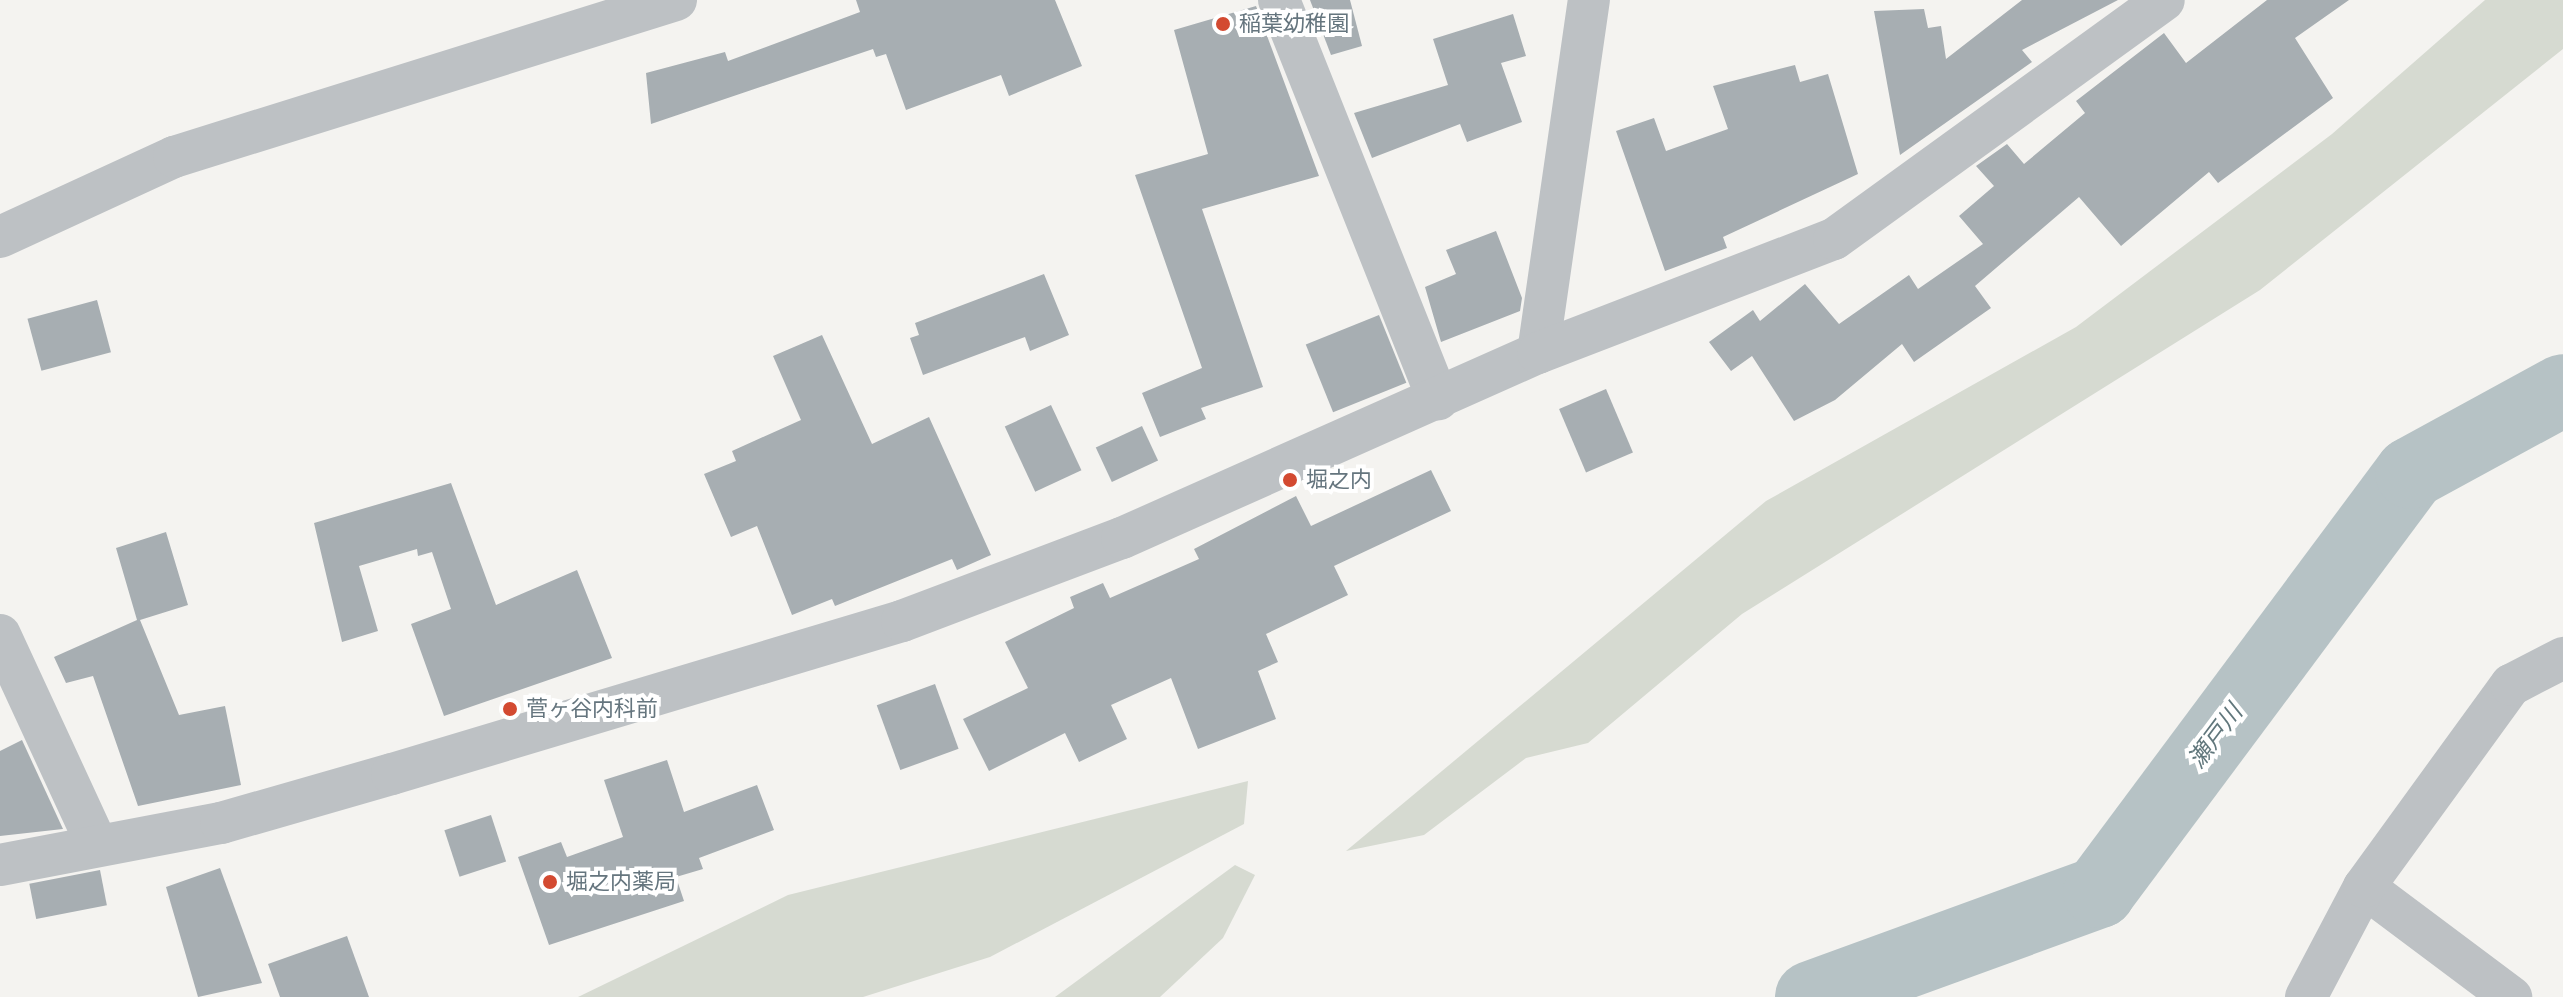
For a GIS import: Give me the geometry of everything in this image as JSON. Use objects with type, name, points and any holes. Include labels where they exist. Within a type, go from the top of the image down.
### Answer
[{"type":"street","points":[[0,237],[174,157],[676,0]]},
{"type":"street","points":[[1279,0],[1438,399]]},
{"type":"street","points":[[1538,353],[1589,0]]},
{"type":"street","points":[[0,865],[221,823],[902,621],[1122,538],[1538,353],[1834,239],[2164,0]]},
{"type":"street","points":[[0,635],[97,845]]},
{"type":"street","points":[[2306,997],[2364,887],[2511,685],[2563,658]]},
{"type":"street","points":[[2364,887],[2511,997]]},
{"type":"shaded area","points":[[2485,0],[2563,0],[2563,49],[2260,290],[1742,614],[1588,743],[1526,758],[1424,835],[1346,851],[1766,501],[2076,327],[2332,134]]},
{"type":"shaded area","points":[[1248,781],[1244,824],[990,957],[863,997],[578,997],[788,895]]},
{"type":"shaded area","points":[[1235,865],[1255,875],[1223,938],[1160,997],[1055,997]]},
{"type":"building","points":[[856,0],[1055,0],[1082,66],[1009,96],[1001,75],[906,110],[886,54],[876,57],[873,49],[651,124],[646,73],[725,52],[728,61],[860,12]]},
{"type":"building","points":[[1310,0],[1350,0],[1362,46],[1331,55]]},
{"type":"building","points":[[2022,0],[2118,0],[2022,50],[2032,62],[1900,155],[1874,11],[1924,9],[1928,28],[1941,26],[1946,59]]},
{"type":"building","points":[[2267,0],[2349,0],[2295,38],[2333,98],[2218,183],[2209,172],[2121,246],[2079,197],[1975,286],[1991,308],[1914,362],[1902,344],[1835,400],[1794,421],[1752,356],[1731,371],[1709,342],[1753,310],[1760,321],[1805,284],[1839,324],[1909,275],[1918,289],[1983,244],[1959,216],[1994,186],[1976,166],[2007,144],[2024,164],[2085,113],[2076,101],[2164,33],[2186,63]]},
{"type":"building","points":[[1256,6],[1319,176],[1202,209],[1263,387],[1201,408],[1206,419],[1160,437],[1142,393],[1202,368],[1135,175],[1208,154],[1174,30]]},
{"type":"building","points":[[1513,14],[1526,56],[1501,63],[1522,122],[1467,142],[1460,124],[1372,158],[1354,113],[1448,85],[1433,39]]},
{"type":"building","points":[[1795,65],[1800,82],[1828,74],[1858,174],[1723,237],[1727,248],[1665,271],[1616,131],[1654,118],[1666,151],[1728,129],[1713,86]]},
{"type":"building","points":[[1496,231],[1522,298],[1520,311],[1441,342],[1425,287],[1456,274],[1446,250]]},
{"type":"building","points":[[1044,274],[1069,335],[1030,351],[1025,337],[923,375],[910,338],[919,335],[915,323]]},
{"type":"building","points":[[97,300],[111,352],[41,371],[27,319]]},
{"type":"building","points":[[1379,315],[1406,383],[1333,412],[1306,345]]},
{"type":"building","points":[[822,335],[872,444],[929,417],[991,555],[957,570],[952,559],[835,606],[832,599],[792,615],[757,526],[731,537],[704,474],[736,461],[732,451],[801,420],[773,356]]},
{"type":"building","points":[[1606,389],[1633,453],[1586,472],[1559,409]]},
{"type":"building","points":[[1051,405],[1081,470],[1035,492],[1005,427]]},
{"type":"building","points":[[1142,426],[1158,460],[1112,482],[1096,448]]},
{"type":"building","points":[[1431,470],[1451,511],[1334,566],[1348,595],[1266,634],[1278,662],[1258,671],[1276,719],[1198,749],[1171,678],[1111,705],[1127,739],[1079,762],[1065,733],[989,771],[963,719],[1028,688],[1005,642],[1074,608],[1070,597],[1103,583],[1110,598],[1199,559],[1194,549],[1296,496],[1311,526]]},
{"type":"building","points":[[451,483],[496,605],[577,570],[612,658],[444,716],[411,624],[451,609],[432,552],[418,556],[417,549],[359,566],[378,631],[342,642],[314,523]]},
{"type":"building","points":[[166,532],[188,605],[140,620],[179,715],[225,706],[241,785],[138,806],[93,676],[66,683],[54,657],[137,620],[116,548]]},
{"type":"building","points":[[935,684],[959,749],[900,770],[877,705]]},
{"type":"building","points":[[22,740],[63,829],[0,836],[0,751]]},
{"type":"building","points":[[667,760],[684,812],[757,785],[774,830],[699,858],[703,869],[676,877],[684,901],[549,945],[518,857],[561,842],[567,857],[623,837],[604,780]]},
{"type":"building","points":[[491,815],[506,862],[460,877],[444,830]]},
{"type":"building","points":[[220,868],[262,983],[198,997],[166,887]]},
{"type":"building","points":[[100,870],[107,905],[36,919],[29,884]]},
{"type":"building","points":[[347,936],[369,997],[280,997],[268,964]]},
{"type":"waterway","name":"瀬戸川","points":[[1811,997],[2099,892],[2411,473],[2563,390]]},
{"type":"place","name":"稲葉幼稚園","points":[[1223,24]]},
{"type":"place","name":"堀之内","points":[[1290,480]]},
{"type":"place","name":"菅ヶ谷内科前","points":[[510,709]]},
{"type":"place","name":"堀之内薬局","points":[[550,882]]}]
